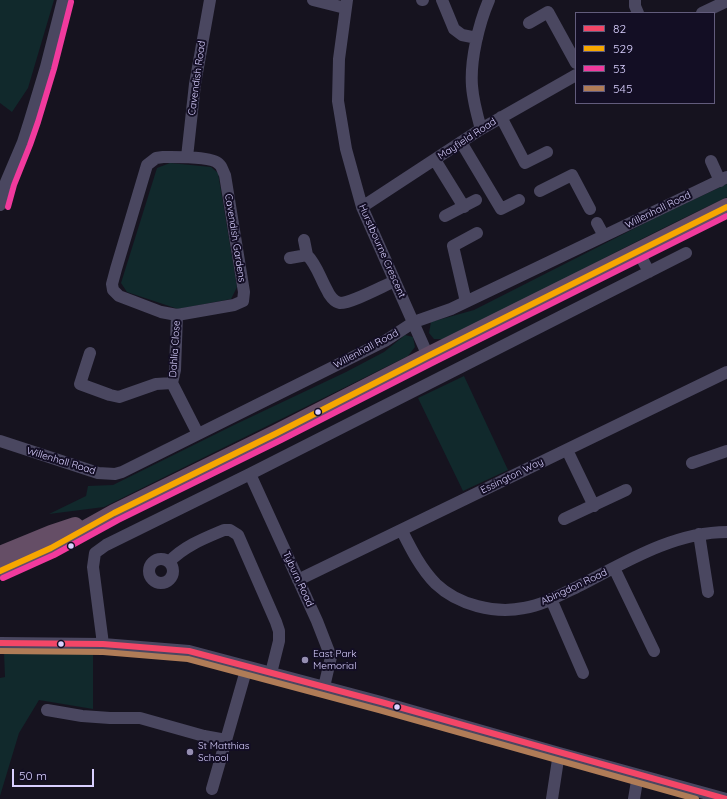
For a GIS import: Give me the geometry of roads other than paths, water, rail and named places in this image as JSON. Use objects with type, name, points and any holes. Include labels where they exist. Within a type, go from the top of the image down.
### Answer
[{"type":"highway","points":[[0,571],[51,548],[114,513],[277,434],[428,356],[727,207]]},
{"type":"highway","points":[[0,555],[51,534],[114,513]]},
{"type":"street","points":[[0,204],[3,182],[23,142],[46,67],[63,0]]},
{"type":"street","name":"Cavendish Road","points":[[187,157],[195,84],[210,0]]},
{"type":"street","points":[[313,0],[346,4]]},
{"type":"street","points":[[442,0],[454,29],[462,35],[477,38]]},
{"type":"street","points":[[481,129],[472,85],[473,64],[477,38],[483,15],[489,0]]},
{"type":"street","points":[[635,0],[635,6],[638,12]]},
{"type":"street","points":[[704,12],[727,1]]},
{"type":"street","name":"Hurstbourne Crescent","points":[[346,4],[339,58],[338,102],[346,149],[362,207],[428,356]]},
{"type":"street","points":[[529,23],[548,12],[575,61]]},
{"type":"street","name":"Mayfield Road","points":[[362,207],[481,129],[575,76]]},
{"type":"street","points":[[501,117],[525,164],[547,152]]},
{"type":"street","points":[[460,142],[501,209],[519,200]]},
{"type":"street","name":"Cavendish Gardens","points":[[187,157],[212,160],[219,164],[225,176],[244,292],[242,301],[234,305],[177,315],[161,312],[118,296],[113,290],[112,284],[147,165],[156,158],[187,157]]},
{"type":"street","points":[[434,160],[464,207]]},
{"type":"street","points":[[711,161],[723,179]]},
{"type":"street","points":[[540,191],[572,175],[590,208]]},
{"type":"street","name":"Willenhall Road","points":[[0,441],[98,473],[115,474],[122,472],[385,341],[414,322],[451,309],[723,179]]},
{"type":"street","points":[[445,216],[476,200]]},
{"type":"street","points":[[597,223],[604,236]]},
{"type":"street","points":[[466,302],[453,246],[477,233]]},
{"type":"street","points":[[304,240],[307,255],[317,267],[327,292],[339,303],[348,301],[395,281]]},
{"type":"street","points":[[638,251],[649,272]]},
{"type":"street","points":[[103,644],[93,567],[95,553],[106,545],[250,474],[686,253]]},
{"type":"street","points":[[290,258],[307,255]]},
{"type":"street","name":"Dahlia Close","points":[[177,315],[175,370],[172,383],[198,434]]},
{"type":"street","name":"Dahlia Close","points":[[90,353],[80,384],[110,395],[119,397],[156,384],[172,383]]},
{"type":"street","name":"Essington Way","points":[[298,580],[727,372]]},
{"type":"street","points":[[567,450],[594,506]]},
{"type":"street","points":[[692,463],[727,451]]},
{"type":"street","name":"Tyburn Road","points":[[250,474],[317,621],[331,658],[324,687]]},
{"type":"street","points":[[564,520],[626,490]]},
{"type":"street","points":[[169,562],[189,547],[224,530],[230,530],[238,534],[256,573],[279,631],[279,641],[271,673]]},
{"type":"street","name":"Abingdon Road","points":[[402,530],[428,575],[445,592],[471,604],[485,608],[505,610],[525,608],[551,599],[668,543],[699,534],[727,532]]},
{"type":"street","points":[[699,534],[708,592]]},
{"type":"street","points":[[614,568],[654,652]]},
{"type":"street","points":[[551,599],[583,673]]},
{"type":"street","points":[[0,643],[103,644],[188,651],[388,704],[726,799]]},
{"type":"street","points":[[212,789],[247,667]]},
{"type":"street","points":[[46,710],[82,716],[140,718],[204,736],[226,740]]},
{"type":"street","points":[[552,799],[559,753]]},
{"type":"street","points":[[634,799],[638,775]]},
{"type":"place","name":"East Park Memorial","points":[[305,660]]},
{"type":"place","name":"St Matthias School","points":[[190,752]]}]
